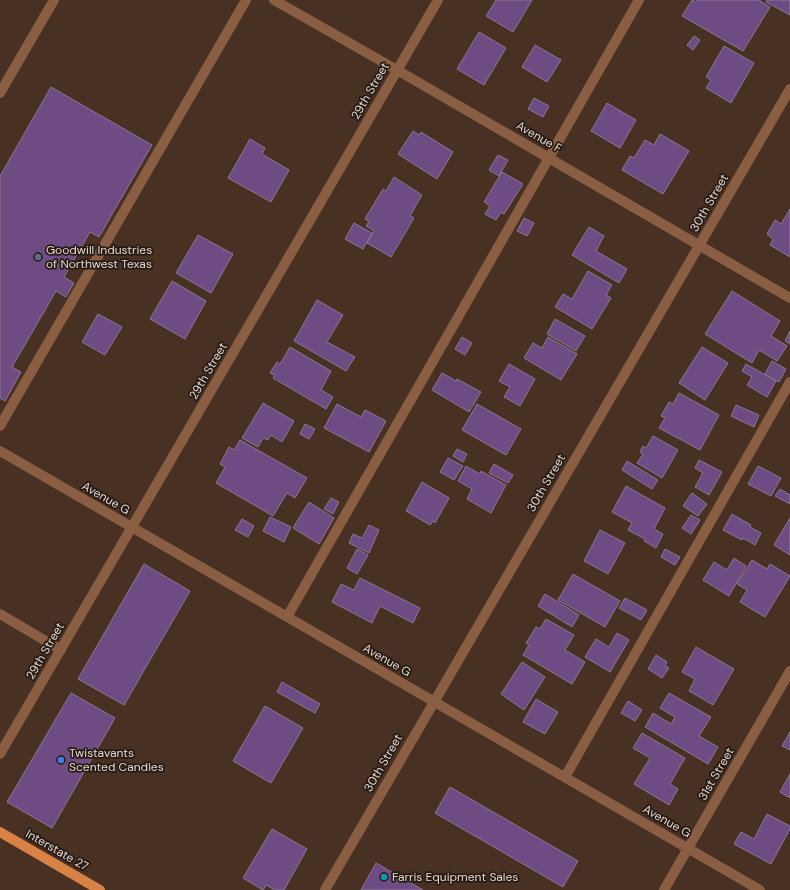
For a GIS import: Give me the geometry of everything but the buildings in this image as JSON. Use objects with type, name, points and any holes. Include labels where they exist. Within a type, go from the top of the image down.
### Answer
[{"type":"main road","name":"Interstate 27","points":[[0,832],[100,890]]},
{"type":"street","points":[[0,94],[54,0]]},
{"type":"street","points":[[0,426],[246,0]]},
{"type":"street","name":"Avenue F","points":[[274,0],[790,298]]},
{"type":"street","name":"29th Street","points":[[0,754],[438,0]]},
{"type":"street","points":[[287,617],[639,0]]},
{"type":"street","name":"30th Street","points":[[325,890],[790,89]]},
{"type":"street","points":[[565,777],[790,382]]},
{"type":"street","name":"Avenue G","points":[[0,451],[760,890]]},
{"type":"street","points":[[0,614],[61,650]]},
{"type":"street","name":"31st Street","points":[[664,890],[790,671]]},
{"type":"place","name":"Goodwill Industries of Northwest Texas","points":[[38,257]]},
{"type":"place","name":"Twistavants Scented Candles","points":[[61,760]]},
{"type":"place","name":"Farris Equipment Sales","points":[[384,877]]}]
